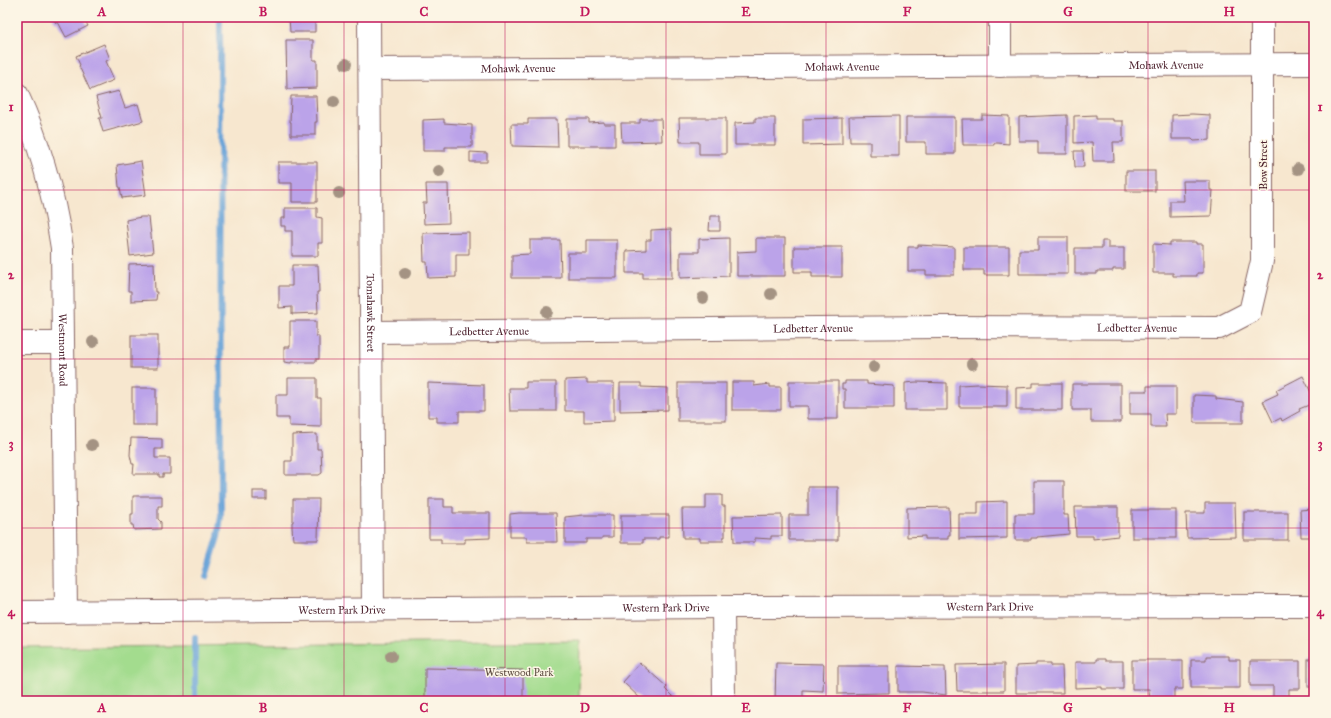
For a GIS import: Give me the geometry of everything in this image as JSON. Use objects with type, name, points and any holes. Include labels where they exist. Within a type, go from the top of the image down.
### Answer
[{"type":"street","name":"Tomahawk Street","points":[[369,17],[373,609]]},
{"type":"street","points":[[1000,17],[1000,66]]},
{"type":"street","name":"Bow Street","points":[[1250,312],[1262,261],[1262,17]]},
{"type":"street","name":"Mohawk Avenue","points":[[370,69],[1314,64]]},
{"type":"street","name":"Westmont Road","points":[[17,94],[35,136],[56,209],[62,248],[66,612]]},
{"type":"street","name":"Ledbetter Avenue","points":[[372,332],[941,327],[1219,328],[1250,312]]},
{"type":"street","points":[[17,343],[63,343]]},
{"type":"street","name":"Western Park Drive","points":[[17,612],[723,607],[1314,606]]},
{"type":"street","points":[[723,607],[724,701]]},
{"type":"green space","name":"Westwood Park","points":[[580,641],[579,701],[17,701],[17,648]]},
{"type":"building","points":[[52,17],[83,17],[88,26],[66,37],[58,22],[56,23]]},
{"type":"building","points":[[289,17],[315,17],[315,32],[290,32]]},
{"type":"building","points":[[286,40],[313,40],[313,60],[317,60],[317,88],[287,89]]},
{"type":"building","points":[[104,44],[110,59],[106,61],[114,80],[90,90],[76,56]]},
{"type":"building","points":[[119,91],[125,108],[138,104],[143,121],[103,132],[99,118],[102,118],[96,97]]},
{"type":"building","points":[[291,96],[316,96],[317,122],[315,122],[315,135],[291,135]]},
{"type":"building","points":[[982,115],[1009,116],[1009,144],[994,143],[994,145],[963,145],[962,119],[982,119]]},
{"type":"building","points":[[1067,115],[1067,154],[1038,154],[1038,141],[1019,141],[1019,117]]},
{"type":"building","points":[[1096,115],[1096,119],[1113,119],[1113,121],[1123,121],[1123,142],[1113,142],[1114,161],[1093,161],[1092,142],[1074,143],[1074,116]]},
{"type":"building","points":[[1172,115],[1210,115],[1210,140],[1194,141],[1192,139],[1172,139]]},
{"type":"building","points":[[899,116],[899,156],[870,156],[870,142],[850,142],[849,117]]},
{"type":"building","points":[[906,117],[955,117],[955,154],[926,154],[926,142],[906,142]]},
{"type":"building","points":[[679,118],[726,118],[726,154],[699,154],[699,142],[680,142]]},
{"type":"building","points":[[755,118],[775,118],[775,145],[735,145],[735,123],[755,122]]},
{"type":"building","points":[[842,118],[842,144],[803,145],[803,119]]},
{"type":"building","points":[[444,119],[444,123],[472,125],[472,147],[445,147],[445,151],[423,151],[423,120]]},
{"type":"building","points":[[528,119],[557,119],[558,147],[512,146],[511,124],[528,124]]},
{"type":"building","points":[[567,119],[589,119],[589,123],[604,122],[604,124],[615,124],[615,146],[567,146]]},
{"type":"building","points":[[640,119],[661,119],[662,141],[622,142],[621,123],[640,123]]},
{"type":"building","points":[[1074,151],[1083,151],[1084,167],[1075,167]]},
{"type":"building","points":[[470,152],[487,153],[487,162],[470,162]]},
{"type":"building","points":[[141,161],[146,195],[122,198],[119,187],[117,165]]},
{"type":"building","points":[[278,162],[317,162],[317,202],[292,202],[292,183],[278,183]]},
{"type":"building","points":[[1126,171],[1155,171],[1155,191],[1126,191]]},
{"type":"building","points":[[1183,181],[1210,181],[1210,190],[1213,190],[1211,216],[1170,217],[1170,201],[1184,201]]},
{"type":"building","points":[[426,184],[448,184],[449,223],[424,224],[423,203],[427,203]]},
{"type":"building","points":[[285,208],[317,208],[317,217],[322,218],[322,243],[318,243],[318,256],[292,256],[292,231],[285,231],[285,226],[281,226],[281,218],[285,218]]},
{"type":"building","points":[[710,216],[720,216],[720,231],[709,231]]},
{"type":"building","points":[[149,217],[153,253],[130,256],[126,220]]},
{"type":"building","points":[[671,229],[672,278],[643,278],[643,273],[626,273],[626,251],[646,250],[646,240],[651,240],[651,230]]},
{"type":"building","points":[[469,232],[469,254],[456,254],[456,277],[428,278],[427,262],[424,262],[423,233]]},
{"type":"building","points":[[1038,237],[1068,237],[1068,274],[1019,274],[1019,250],[1038,250]]},
{"type":"building","points":[[729,238],[729,276],[680,278],[680,252],[699,252],[699,239]]},
{"type":"building","points":[[756,238],[785,238],[785,276],[737,276],[737,252],[756,251]]},
{"type":"building","points":[[530,240],[560,240],[561,278],[512,278],[512,255],[530,254]]},
{"type":"building","points":[[587,240],[617,240],[617,278],[568,278],[568,253],[587,253]]},
{"type":"building","points":[[1102,241],[1108,241],[1108,248],[1124,248],[1124,269],[1097,271],[1097,274],[1075,274],[1075,248],[1102,248]]},
{"type":"building","points":[[1170,242],[1196,242],[1196,244],[1203,244],[1203,273],[1197,273],[1197,276],[1173,276],[1173,273],[1153,273],[1153,244],[1170,245]]},
{"type":"building","points":[[918,245],[954,247],[954,275],[926,275],[926,271],[908,271],[908,247],[918,247]]},
{"type":"building","points":[[794,247],[842,247],[842,277],[812,277],[812,272],[794,272]]},
{"type":"building","points":[[964,247],[1009,247],[1009,275],[984,275],[984,270],[964,270]]},
{"type":"building","points":[[154,263],[155,292],[157,292],[156,300],[131,301],[131,291],[128,291],[129,264]]},
{"type":"building","points":[[292,265],[318,265],[318,313],[292,314],[292,307],[279,308],[279,286],[292,286]]},
{"type":"building","points":[[290,321],[316,321],[316,336],[319,336],[319,359],[316,359],[316,362],[284,362],[284,347],[290,347]]},
{"type":"building","points":[[131,335],[158,335],[158,368],[131,368]]},
{"type":"building","points":[[1303,376],[1314,399],[1314,403],[1299,409],[1300,411],[1282,421],[1281,418],[1273,422],[1263,401],[1278,394],[1276,390]]},
{"type":"building","points":[[288,378],[317,378],[317,398],[321,398],[321,427],[289,426],[289,418],[276,418],[276,395],[288,395]]},
{"type":"building","points":[[587,379],[587,383],[614,383],[614,421],[584,422],[584,411],[565,411],[565,380]]},
{"type":"building","points":[[789,381],[838,381],[838,419],[808,419],[808,406],[789,406]]},
{"type":"building","points":[[845,381],[867,381],[867,384],[894,386],[894,408],[845,408],[845,389],[842,389],[842,384],[845,384]]},
{"type":"building","points":[[526,382],[556,382],[556,411],[510,411],[509,388],[526,388]]},
{"type":"building","points":[[732,382],[754,382],[754,386],[770,384],[770,387],[781,387],[781,410],[732,410]]},
{"type":"building","points":[[428,383],[484,385],[484,411],[459,411],[459,422],[437,422],[437,417],[428,417]]},
{"type":"building","points":[[620,383],[641,383],[641,387],[668,388],[668,410],[620,411]]},
{"type":"building","points":[[678,383],[726,383],[726,421],[678,421]]},
{"type":"building","points":[[905,383],[947,383],[947,410],[905,410]]},
{"type":"building","points":[[1033,383],[1062,383],[1062,410],[1016,410],[1016,388],[1033,387]]},
{"type":"building","points":[[1072,384],[1121,384],[1121,422],[1091,422],[1091,410],[1072,410]]},
{"type":"building","points":[[959,385],[1007,385],[1007,407],[959,407]]},
{"type":"building","points":[[1147,386],[1176,386],[1176,414],[1165,414],[1166,427],[1151,427],[1151,414],[1130,414],[1130,391],[1147,391]]},
{"type":"building","points":[[132,388],[156,388],[156,425],[132,425]]},
{"type":"building","points":[[1194,395],[1216,396],[1216,399],[1243,402],[1243,423],[1194,423]]},
{"type":"building","points":[[317,434],[317,449],[321,449],[322,473],[319,475],[285,475],[285,461],[292,461],[292,435]]},
{"type":"building","points":[[131,438],[162,439],[162,449],[155,449],[155,458],[170,458],[170,474],[163,474],[163,477],[159,477],[159,474],[133,474],[134,464],[132,464],[130,455]]},
{"type":"building","points":[[1034,481],[1064,481],[1064,515],[1068,515],[1069,534],[1037,537],[1031,538],[1031,540],[1015,540],[1015,514],[1034,514]]},
{"type":"building","points":[[808,487],[838,487],[838,540],[789,540],[789,515],[808,515]]},
{"type":"building","points":[[253,491],[266,491],[266,499],[253,499]]},
{"type":"building","points":[[706,495],[722,495],[722,506],[725,506],[725,537],[723,537],[723,541],[700,541],[700,538],[683,538],[682,509],[706,509]]},
{"type":"building","points":[[133,496],[162,496],[162,506],[158,506],[158,519],[161,522],[161,529],[134,530],[133,525],[131,525],[131,514],[133,514]]},
{"type":"building","points":[[293,499],[319,499],[318,540],[293,540]]},
{"type":"building","points":[[429,499],[444,499],[444,507],[453,507],[453,513],[490,513],[490,538],[465,539],[465,543],[441,543],[441,539],[429,539]]},
{"type":"building","points":[[1311,499],[1314,499],[1314,537],[1301,537],[1300,510],[1311,509]]},
{"type":"building","points":[[1007,501],[1007,538],[959,539],[959,514],[978,514],[978,502]]},
{"type":"building","points":[[1205,503],[1235,503],[1236,537],[1187,538],[1186,513],[1205,513]]},
{"type":"building","points":[[949,507],[950,535],[948,535],[948,539],[925,539],[925,536],[907,537],[907,508]]},
{"type":"building","points":[[1075,507],[1118,507],[1118,536],[1093,539],[1093,536],[1076,536]]},
{"type":"building","points":[[1132,510],[1176,510],[1176,538],[1132,538]]},
{"type":"building","points":[[1244,512],[1288,512],[1288,540],[1244,540]]},
{"type":"building","points":[[556,513],[557,542],[527,542],[527,537],[510,537],[510,514]]},
{"type":"building","points":[[584,515],[613,515],[613,537],[586,539],[586,543],[565,543],[565,517]]},
{"type":"building","points":[[621,515],[669,515],[669,537],[659,537],[659,539],[643,539],[643,543],[621,543]]},
{"type":"building","points":[[782,515],[782,536],[771,536],[771,539],[755,538],[755,542],[734,542],[733,516]]},
{"type":"building","points":[[1206,656],[1229,656],[1229,660],[1240,660],[1240,688],[1191,688],[1191,660],[1206,660]]},
{"type":"building","points":[[1096,659],[1105,659],[1105,661],[1123,661],[1123,689],[1102,689],[1102,687],[1075,688],[1075,662],[1096,662]]},
{"type":"building","points":[[1308,659],[1314,659],[1314,687],[1308,687]]},
{"type":"building","points":[[1132,660],[1183,660],[1183,689],[1174,689],[1174,701],[1150,701],[1149,689],[1132,689]]},
{"type":"building","points":[[1250,661],[1300,661],[1300,689],[1289,689],[1289,699],[1273,699],[1273,686],[1250,686]]},
{"type":"building","points":[[640,663],[667,687],[665,689],[673,697],[669,701],[641,701],[642,700],[623,682]]},
{"type":"building","points":[[776,663],[824,664],[823,691],[803,690],[803,701],[775,701]]},
{"type":"building","points":[[1036,663],[1051,663],[1051,666],[1062,666],[1063,693],[1016,693],[1016,666],[1036,665]]},
{"type":"building","points":[[1004,664],[1004,691],[957,691],[956,665]]},
{"type":"building","points":[[838,666],[889,666],[889,693],[838,694]]},
{"type":"building","points":[[898,666],[945,667],[946,695],[922,692],[898,692]]},
{"type":"building","points":[[425,668],[523,670],[523,701],[425,701]]},
{"type":"waterway","points":[[206,577],[218,537],[221,516],[220,17]]},
{"type":"waterway","points":[[195,638],[195,701]]}]
